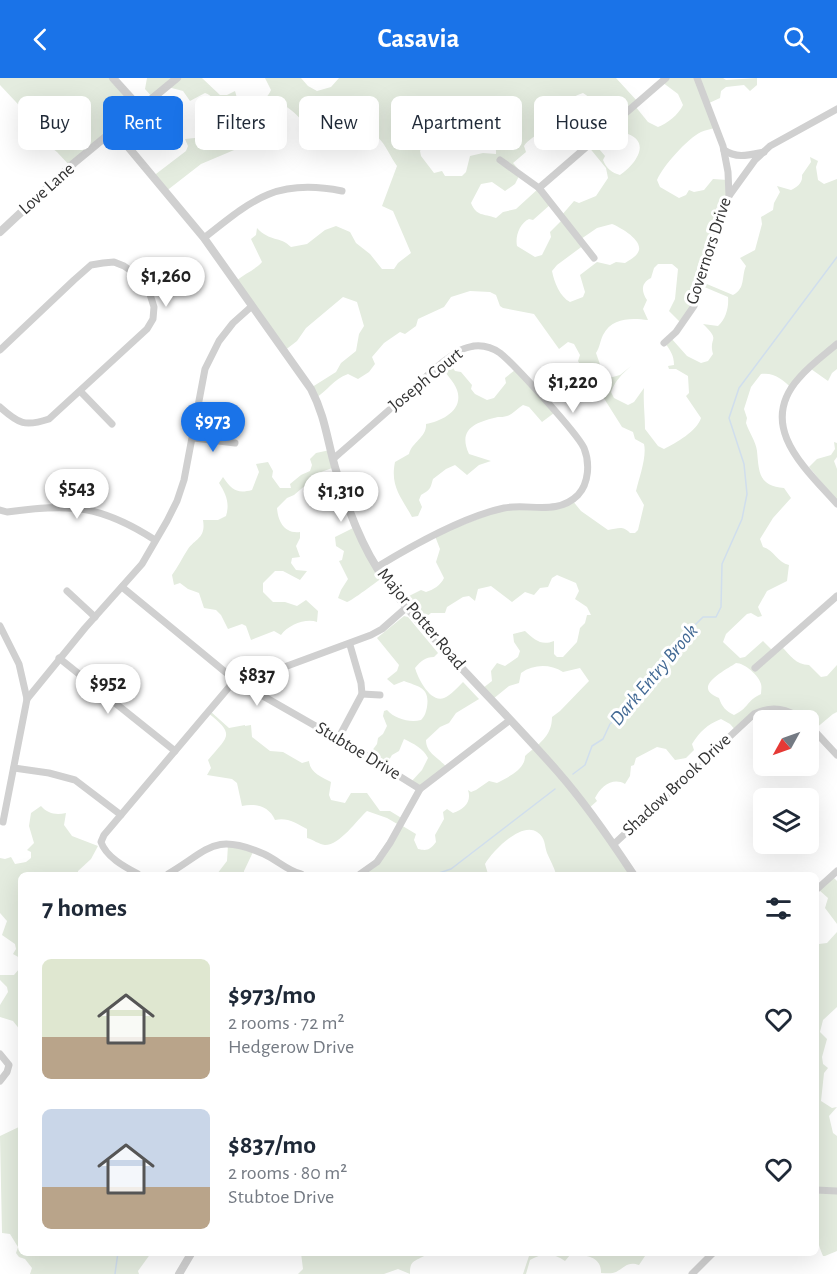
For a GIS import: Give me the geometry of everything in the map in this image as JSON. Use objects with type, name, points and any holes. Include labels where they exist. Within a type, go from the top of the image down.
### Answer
[{"type":"street","points":[[113,78],[129,96]]},
{"type":"street","name":"Love Lane","points":[[155,96],[177,78]]},
{"type":"street","points":[[539,188],[666,78]]},
{"type":"street","name":"Governors Drive","points":[[664,343],[676,332],[694,306],[717,227],[729,196],[728,172],[723,150],[697,78]]},
{"type":"street","points":[[729,196],[755,160],[764,152],[788,135],[837,110]]},
{"type":"street","name":"Love Lane","points":[[0,232],[103,140]]},
{"type":"street","name":"Major Potter Road","points":[[131,150],[204,238],[315,398],[328,433],[333,459],[352,517],[377,567],[407,607],[558,772],[589,810],[632,872]]},
{"type":"street","points":[[723,150],[731,155],[747,157],[764,152]]},
{"type":"street","points":[[500,160],[539,188],[594,258]]},
{"type":"street","points":[[204,238],[251,202],[278,190],[297,186],[342,191]]},
{"type":"street","points":[[0,350],[91,265],[114,262],[124,266],[134,273],[149,291],[154,307],[153,319],[147,329],[49,419],[33,424],[17,422],[0,407]]},
{"type":"street","points":[[27,699],[94,616],[142,564],[177,501],[184,480],[194,438],[205,369],[219,341],[233,323],[252,306]]},
{"type":"street","points":[[837,344],[794,384],[785,402],[782,419],[784,437],[793,453],[837,504]]},
{"type":"street","name":"Joseph Court","points":[[333,459],[441,364],[462,349],[474,346],[484,346],[500,354],[535,390],[583,446],[588,461],[587,476],[583,489],[567,503],[549,508],[506,507],[480,515],[412,546],[377,567]]},
{"type":"street","points":[[81,392],[112,424]]},
{"type":"street","points":[[194,438],[235,443]]},
{"type":"street","points":[[0,510],[70,506],[99,512],[130,524],[155,540]]},
{"type":"street","name":"Stubtoe Drive","points":[[122,587],[235,680],[420,789]]},
{"type":"street","points":[[67,591],[94,616]]},
{"type":"street","points":[[756,668],[837,596]]},
{"type":"street","points":[[135,872],[103,849],[101,842],[104,835],[235,680],[252,679],[317,654],[350,645],[382,629],[407,607]]},
{"type":"street","points":[[0,626],[19,664],[27,699],[3,822]]},
{"type":"street","points":[[338,739],[362,694],[362,683],[350,645]]},
{"type":"street","points":[[59,658],[175,751]]},
{"type":"street","points":[[362,694],[380,695]]},
{"type":"street","name":"Shadow Brook Drive","points":[[765,710],[779,708],[783,710]]},
{"type":"street","name":"Shadow Brook Drive","points":[[614,844],[753,715]]},
{"type":"street","points":[[363,872],[377,862],[420,789],[510,720]]},
{"type":"street","points":[[819,736],[837,755]]},
{"type":"street","points":[[14,768],[49,773],[75,780],[121,815]]},
{"type":"street","points":[[171,872],[200,851],[219,843],[238,845],[266,855],[294,872]]},
{"type":"street","points":[[819,887],[837,871]]},
{"type":"street","points":[[0,1054],[9,1065],[0,1081]]},
{"type":"street","points":[[819,1190],[837,1191]]},
{"type":"street","points":[[179,1274],[190,1256]]},
{"type":"street","points":[[692,1274],[710,1256]]},
{"type":"shaded area","points":[[0,78],[112,78],[128,96],[103,96],[103,139],[91,150],[91,96],[18,96],[18,104],[0,85]]},
{"type":"shaded area","points":[[147,78],[202,78],[220,95],[227,95],[235,91],[236,96],[211,96],[205,93],[195,96],[190,101],[183,91],[168,87],[156,96],[151,96],[145,89]]},
{"type":"shaded area","points":[[265,78],[301,78],[317,91],[331,87],[339,78],[616,78],[638,102],[635,106],[648,122],[658,127],[679,112],[683,105],[678,94],[662,82],[667,78],[723,78],[726,80],[757,78],[757,85],[750,91],[744,85],[726,87],[721,91],[720,98],[707,104],[715,128],[701,132],[689,140],[657,180],[660,187],[679,198],[686,195],[689,190],[694,192],[704,190],[713,179],[728,180],[729,195],[702,282],[733,295],[742,286],[746,266],[740,258],[755,250],[762,224],[761,217],[773,210],[780,192],[777,186],[791,190],[797,186],[811,162],[810,157],[818,161],[816,167],[818,180],[824,184],[837,179],[837,369],[828,381],[811,369],[792,389],[778,377],[761,374],[751,387],[744,409],[762,476],[769,484],[784,488],[791,498],[773,518],[760,539],[763,547],[789,565],[787,581],[767,591],[758,607],[762,616],[747,614],[726,634],[723,642],[740,658],[745,657],[763,641],[774,652],[782,647],[800,663],[809,665],[821,677],[827,676],[837,665],[837,712],[819,726],[819,710],[753,710],[753,719],[737,732],[721,719],[708,726],[692,744],[694,750],[686,758],[675,760],[666,749],[657,747],[636,758],[625,784],[612,782],[604,786],[595,798],[597,801],[588,809],[631,872],[555,872],[542,837],[530,830],[515,834],[494,852],[485,864],[487,872],[366,872],[399,825],[367,811],[336,841],[325,845],[307,838],[307,829],[284,819],[275,820],[269,811],[261,807],[242,806],[237,783],[232,779],[207,775],[211,768],[208,760],[226,736],[223,726],[208,713],[210,711],[229,728],[251,725],[252,737],[270,751],[283,752],[302,763],[309,761],[314,772],[331,782],[329,795],[331,800],[345,803],[351,793],[367,793],[380,811],[390,811],[403,819],[401,825],[416,834],[414,840],[418,849],[430,848],[436,842],[435,835],[444,819],[443,812],[447,809],[453,813],[464,807],[469,798],[468,790],[471,792],[476,790],[489,781],[497,783],[519,769],[525,756],[547,735],[552,717],[589,681],[580,668],[563,672],[542,666],[521,673],[519,683],[509,686],[493,699],[483,688],[492,681],[491,671],[497,663],[505,666],[518,657],[520,651],[514,642],[513,634],[525,631],[538,641],[545,643],[554,641],[554,654],[557,657],[563,657],[577,642],[580,628],[585,623],[587,615],[591,615],[587,607],[575,599],[579,591],[576,583],[557,575],[552,578],[548,587],[540,588],[534,595],[525,592],[512,602],[491,586],[478,589],[475,601],[469,596],[463,597],[447,607],[445,613],[431,613],[422,620],[405,598],[421,590],[426,592],[431,590],[444,578],[436,562],[440,549],[435,536],[503,509],[547,509],[572,500],[581,511],[608,530],[622,528],[635,533],[638,530],[644,505],[636,491],[644,461],[644,444],[635,439],[633,432],[622,427],[600,392],[583,374],[578,361],[580,355],[574,344],[568,342],[559,349],[534,314],[503,308],[496,295],[490,292],[470,291],[451,297],[444,307],[418,319],[416,326],[405,334],[400,332],[384,343],[372,357],[375,364],[369,372],[358,379],[348,374],[343,376],[315,398],[309,389],[336,372],[341,363],[356,351],[359,334],[364,326],[357,302],[343,297],[306,328],[297,341],[284,351],[236,281],[262,262],[251,239],[256,235],[257,228],[291,247],[307,244],[325,230],[336,226],[350,232],[356,243],[370,254],[382,269],[394,269],[411,253],[393,211],[382,206],[397,166],[379,139],[379,96],[299,96],[299,118],[287,108],[287,96],[268,96],[271,90]],"holes":[[[583,93],[628,96],[628,134],[635,138],[640,149],[631,166],[620,175],[608,168],[603,160],[605,156],[600,150],[591,150],[606,168],[608,178],[596,196],[579,203],[574,201],[561,216],[562,220],[550,232],[551,237],[542,255],[535,257],[517,246],[517,238],[523,224],[529,219],[533,220],[551,204],[539,188],[516,209],[503,212],[496,218],[478,213],[471,203],[481,184],[492,182],[505,191],[515,184],[521,172],[513,163],[526,152],[524,146],[534,137],[534,96],[576,96]],[[612,224],[636,240],[639,249],[636,255],[625,263],[616,262],[610,265],[597,262],[580,275],[585,292],[583,297],[570,302],[558,289],[552,271],[584,245],[581,239],[597,228]],[[658,264],[672,264],[678,269],[675,299],[669,311],[681,323],[694,304],[702,286],[728,297],[726,313],[721,323],[718,326],[703,324],[713,337],[713,354],[708,361],[701,363],[687,356],[671,338],[665,343],[674,361],[674,365],[668,366],[669,369],[676,369],[688,376],[689,393],[686,396],[701,418],[691,432],[664,449],[658,446],[645,429],[644,388],[634,402],[628,405],[614,398],[611,392],[619,378],[631,366],[620,375],[609,378],[603,373],[596,353],[603,335],[612,325],[629,319],[648,320],[643,309],[647,300],[643,288]],[[736,663],[758,677],[761,694],[734,715],[708,689],[713,679]]]},
{"type":"shaded area","points":[[195,138],[195,150],[234,150],[201,164],[165,192],[152,177],[186,151],[188,146],[185,139]]},
{"type":"shaded area","points":[[54,150],[91,150],[71,167]]},
{"type":"shaded area","points":[[448,360],[455,371],[461,372],[472,385],[471,389],[475,394],[487,400],[494,398],[506,383],[505,378],[515,370],[554,413],[542,422],[529,407],[523,405],[505,417],[476,424],[467,432],[466,445],[469,454],[491,461],[479,465],[467,475],[455,465],[446,469],[433,479],[430,488],[421,495],[419,500],[422,507],[418,516],[412,517],[395,485],[395,462],[409,454],[426,429],[426,424],[445,417],[454,409],[458,397],[457,390],[441,365]]},
{"type":"shaded area","points":[[834,442],[837,443],[837,457],[834,461],[837,469],[837,501],[809,467],[817,459],[831,455],[835,449]]},
{"type":"shaded area","points":[[330,450],[335,467],[321,472],[277,508],[283,526],[290,531],[300,532],[296,546],[300,557],[292,558],[291,563],[296,570],[307,571],[300,580],[283,571],[275,571],[263,583],[263,592],[273,602],[285,602],[297,606],[306,600],[318,611],[317,622],[298,623],[281,635],[274,631],[251,640],[246,626],[242,624],[228,629],[216,610],[204,608],[199,593],[180,583],[174,585],[172,575],[188,549],[202,534],[203,520],[218,520],[226,516],[227,499],[219,483],[223,477],[235,490],[252,490],[259,472],[256,464],[268,462],[273,471],[272,477],[280,488],[291,488],[290,484],[310,471],[312,465],[310,459],[316,453]]},
{"type":"shaded area","points":[[355,527],[383,577],[347,602],[338,598],[348,579],[339,561],[342,560],[344,551],[336,546],[335,537]]},
{"type":"shaded area","points":[[404,616],[408,617],[438,653],[434,657],[423,660],[415,668],[429,693],[439,699],[444,698],[463,682],[479,699],[456,713],[449,723],[440,727],[426,740],[428,749],[447,768],[421,789],[411,782],[422,770],[428,758],[415,745],[404,739],[399,751],[392,755],[385,767],[368,756],[387,726],[383,716],[384,711],[387,710],[403,720],[412,721],[421,720],[426,711],[427,695],[422,689],[404,681],[394,685],[387,679],[397,671],[399,665],[377,638]]},
{"type":"shaded area","points":[[41,806],[52,813],[66,813],[64,825],[72,836],[98,846],[91,859],[78,872],[18,872],[18,957],[13,954],[16,949],[15,944],[2,935],[7,921],[0,913],[0,858],[11,857],[15,864],[26,862],[31,858],[31,852],[27,850],[34,843],[29,826],[31,813]]},
{"type":"shaded area","points":[[228,845],[253,852],[244,872],[219,872],[227,861]]},
{"type":"shaded area","points":[[833,877],[837,881],[837,924],[825,908],[828,898],[819,890]]},
{"type":"shaded area","points":[[837,932],[837,1007],[823,1020],[820,1032],[827,1039],[822,1057],[823,1064],[828,1068],[824,1073],[821,1101],[832,1108],[837,1107],[829,1116],[833,1133],[837,1136],[837,1251],[823,1256],[819,1245],[819,944],[827,943]]},
{"type":"shaded area","points":[[18,970],[18,1027],[13,1021],[0,1017],[0,1005],[8,992],[7,987],[0,980],[0,975],[14,975]]},
{"type":"shaded area","points":[[18,1127],[18,1247],[10,1234],[2,1233],[0,1136]]},
{"type":"shaded area","points":[[149,1256],[138,1271],[139,1274],[30,1274],[32,1268],[25,1259],[19,1257]]},
{"type":"shaded area","points":[[301,1256],[424,1256],[412,1264],[410,1274],[398,1269],[384,1274],[298,1274],[303,1269]]},
{"type":"shaded area","points":[[529,1256],[539,1256],[530,1260],[526,1274],[523,1274]]},
{"type":"shaded area","points":[[557,1256],[569,1256],[565,1261]]},
{"type":"shaded area","points":[[586,1256],[645,1256],[639,1265],[629,1264],[616,1272],[609,1273],[601,1273],[598,1263]]},
{"type":"waterway","name":"Dark Entry Brook","points":[[573,774],[585,765],[592,746],[603,739],[610,724],[620,716],[620,711],[650,683],[682,638],[703,617],[716,617],[721,607],[722,564],[742,519],[747,494],[744,464],[729,418],[739,388],[837,257]]},
{"type":"waterway","name":"Dark Entry Brook","points":[[442,872],[451,869],[555,789]]},
{"type":"waterway","name":"Dark Entry Brook","points":[[115,1274],[117,1256]]}]
